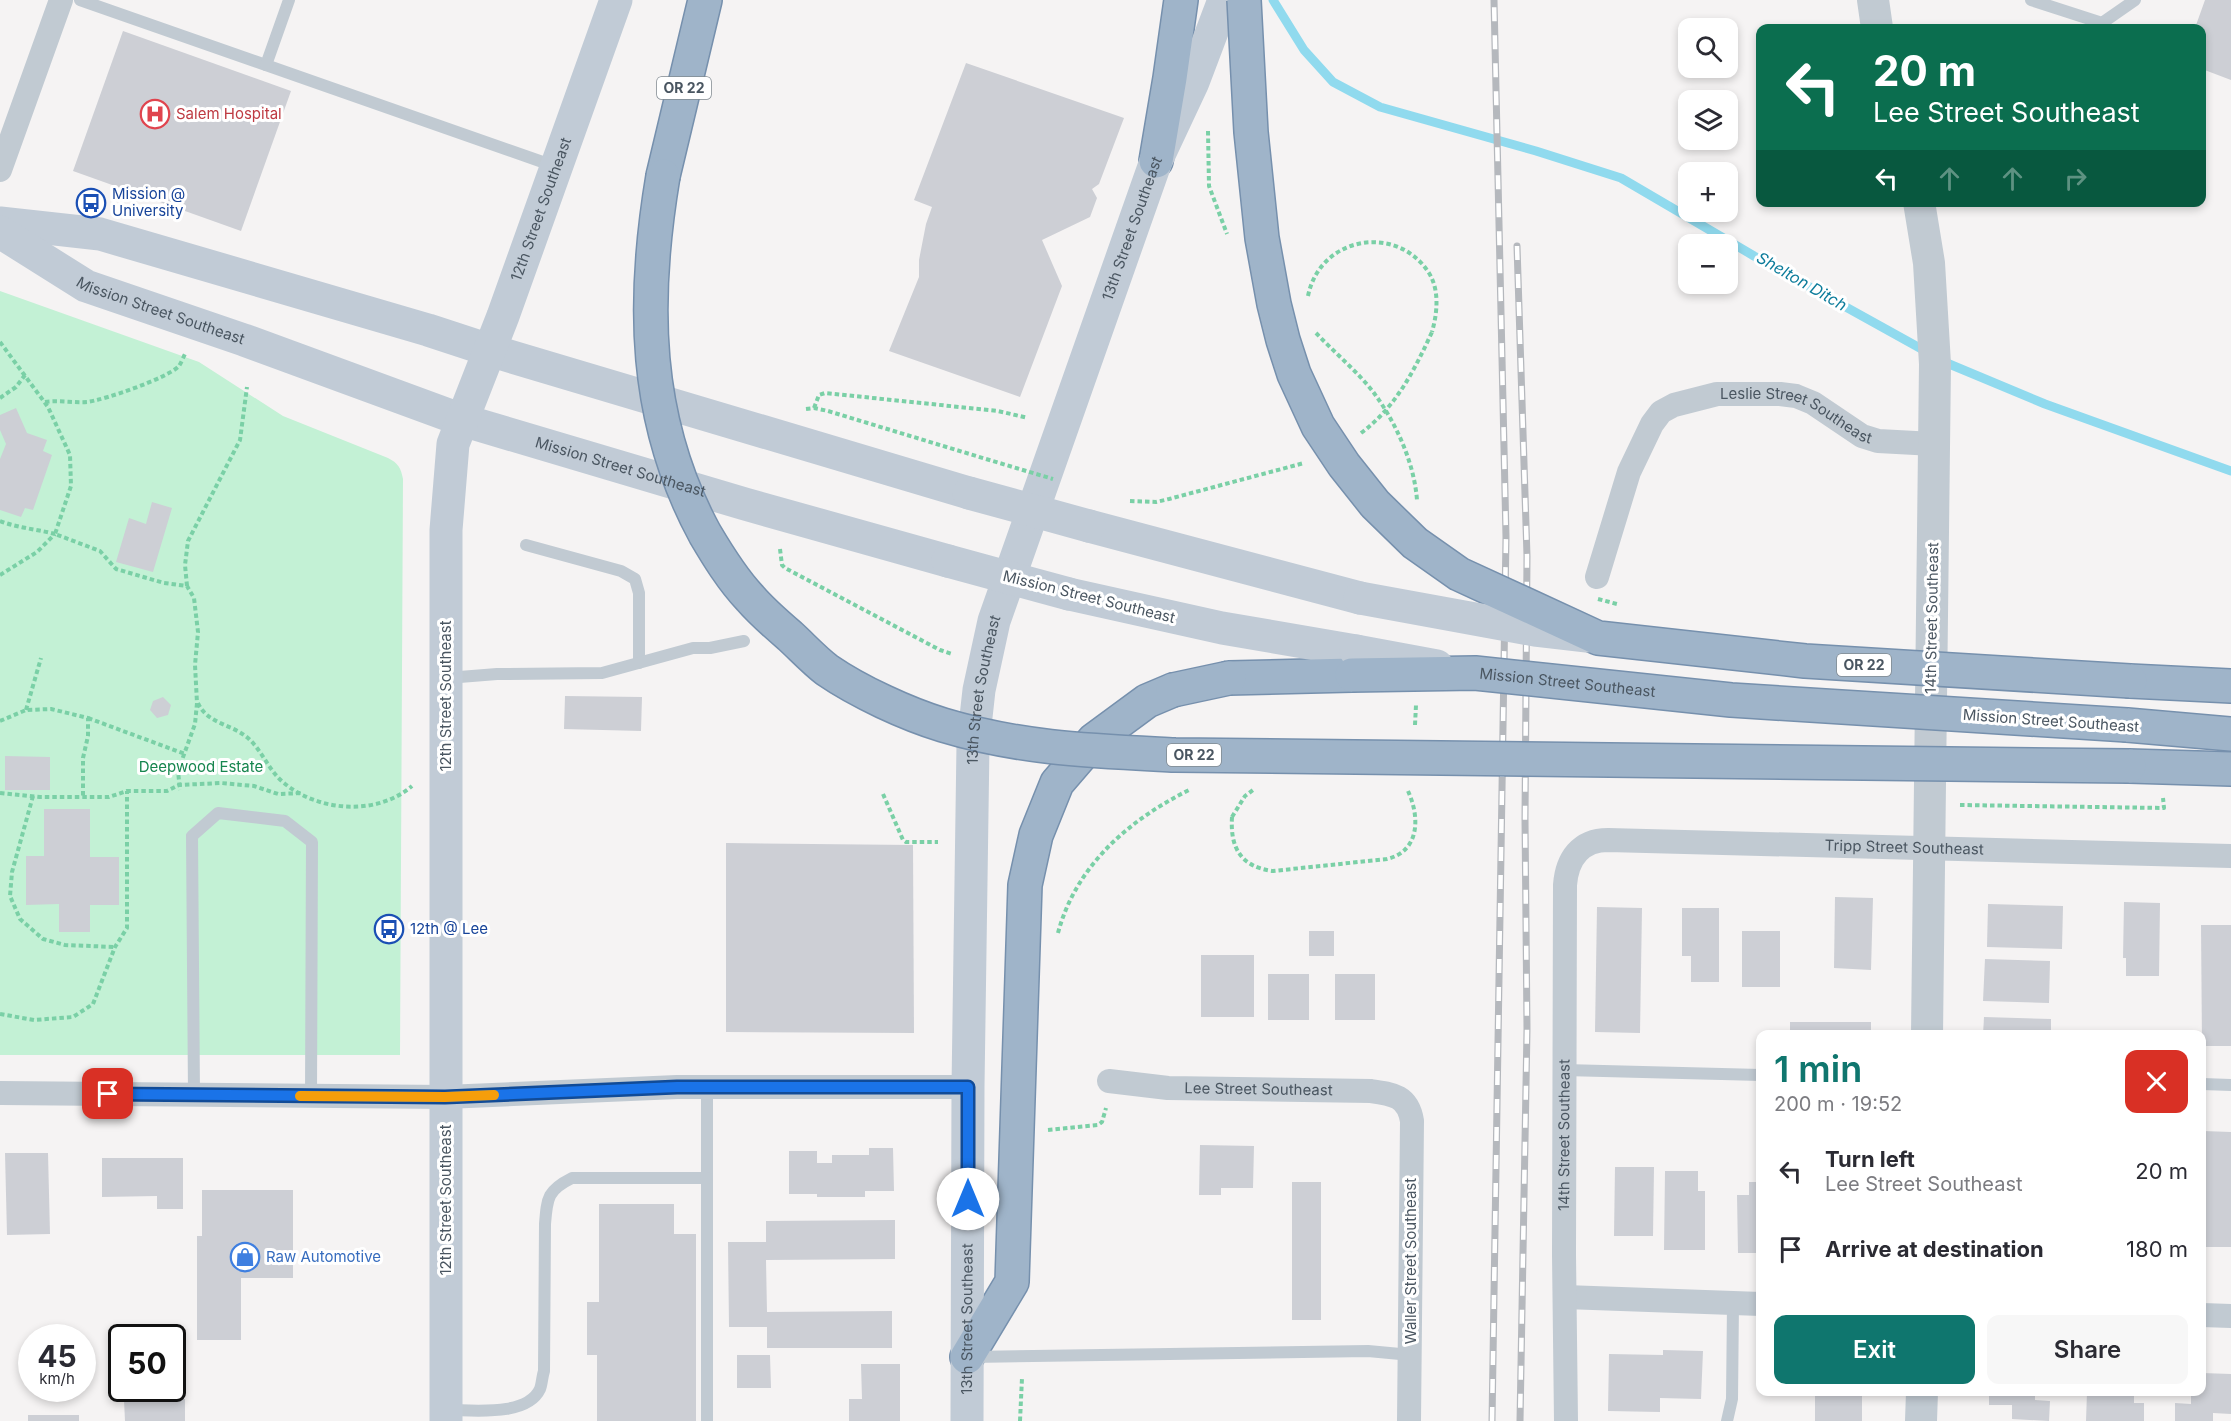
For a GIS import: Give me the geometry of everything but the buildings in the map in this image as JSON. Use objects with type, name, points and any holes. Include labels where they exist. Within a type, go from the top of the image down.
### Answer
[{"type":"highway","name":"OR 22","points":[[705,0],[663,176],[655,224],[650,324],[654,384],[671,454],[691,508],[717,555],[749,597],[827,670],[884,702],[942,725],[1012,743],[1063,750],[1175,755],[2231,769]]},
{"type":"highway","points":[[1156,160],[1181,0]]},
{"type":"highway","name":"OR 22","points":[[1230,2],[1251,132],[1262,238],[1274,304],[1294,374],[1318,426],[1344,465],[1375,504],[1415,543],[1459,574],[1598,638],[1805,661],[2231,686]]},
{"type":"highway","name":"Mission Street Southeast","points":[[967,1357],[1012,1282],[1025,885],[1036,835],[1056,783],[1094,740],[1147,701],[1173,690],[1229,678],[1354,663],[1731,699],[2231,734]]},
{"type":"main road","name":"12th Street Southeast","points":[[446,1416],[446,530],[448,485],[453,444],[616,0]]},
{"type":"main road","name":"13th Street Southeast","points":[[967,1421],[968,1087],[973,744],[979,690],[994,621],[1156,160],[1230,2]]},
{"type":"main road","points":[[0,223],[100,234],[969,493],[1360,598],[1535,630],[1598,638]]},
{"type":"main road","name":"Mission Street Southeast","points":[[0,232],[86,286],[244,340],[462,420],[745,504],[1069,594],[1222,628],[1354,663]]},
{"type":"street","points":[[0,170],[61,0]]},
{"type":"street","points":[[1873,0],[1876,24]]},
{"type":"street","name":"14th Street Southeast","points":[[1920,207],[1929,263],[1935,364],[1926,1030]]},
{"type":"street","name":"Leslie Street Southeast","points":[[1596,588],[1629,472],[1652,424],[1661,412],[1674,405],[1717,394],[1780,394],[1796,396],[1813,403],[1862,436],[1878,441],[1934,434]]},
{"type":"street","name":"Tripp Street Southeast","points":[[1578,850],[1597,840],[2231,856]]},
{"type":"street","name":"14th Street Southeast","points":[[1566,1421],[1565,885],[1566,873],[1578,850]]},
{"type":"street","name":"Lee Street Southeast","points":[[1109,1081],[1168,1088],[1371,1091],[1390,1094],[1405,1102]]},
{"type":"street","points":[[0,1093],[445,1097],[707,1087],[968,1087]]},
{"type":"street","name":"Waller Street Southeast","points":[[1405,1102],[1410,1110],[1412,1121],[1409,1421]]},
{"type":"street","points":[[1565,1297],[1756,1304]]},
{"type":"street","points":[[2206,1315],[2231,1316]]},
{"type":"street","points":[[1921,1421],[1922,1396]]},
{"type":"lane","points":[[80,0],[556,167]]},
{"type":"lane","points":[[266,65],[289,0]]},
{"type":"lane","points":[[2031,0],[2102,23],[2135,0]]},
{"type":"lane","points":[[526,545],[621,571],[635,579],[639,593],[639,663]]},
{"type":"lane","points":[[446,678],[497,674],[602,673],[693,648],[710,648],[744,641]]},
{"type":"lane","points":[[194,1095],[192,836],[218,813],[285,821],[312,842],[311,1096]]},
{"type":"lane","points":[[1564,1070],[1756,1075]]},
{"type":"lane","points":[[2206,1084],[2231,1085]]},
{"type":"lane","points":[[707,1087],[707,1421]]},
{"type":"lane","points":[[446,1416],[502,1411],[525,1404],[539,1391],[544,1371],[545,1224],[547,1204],[555,1186],[572,1178],[707,1178]]},
{"type":"lane","points":[[1727,1421],[1732,1400],[1733,1303]]},
{"type":"lane","points":[[967,1357],[1368,1351],[1410,1354]]},
{"type":"path","points":[[1307,301],[1312,280],[1333,253],[1360,243],[1384,243],[1401,249],[1417,260],[1429,273],[1437,305],[1432,332],[1400,393],[1386,411],[1359,437],[1356,431]]},
{"type":"path","points":[[1311,329],[1313,338]]},
{"type":"path","points":[[0,342],[45,402],[70,455],[72,476],[71,486],[55,534],[37,552],[0,575]]},
{"type":"path","points":[[45,402],[59,400],[88,402],[121,392],[170,372],[179,366],[185,354]]},
{"type":"path","points":[[0,398],[16,387],[25,375]]},
{"type":"path","points":[[180,790],[178,771],[195,724],[197,703],[195,665],[198,632],[194,598],[187,586],[185,565],[188,541],[240,440],[247,387]]},
{"type":"path","points":[[1028,418],[998,411],[825,393],[819,395],[814,408],[1060,481]]},
{"type":"path","points":[[1121,498],[1143,502],[1169,499],[1312,459]]},
{"type":"path","points":[[1412,499],[1419,506]]},
{"type":"path","points":[[0,521],[15,527],[33,528],[55,534],[100,551],[116,568],[164,583],[187,586]]},
{"type":"path","points":[[780,549],[784,568],[940,650],[952,654]]},
{"type":"path","points":[[1596,588],[1626,606]]},
{"type":"path","points":[[26,710],[41,658]]},
{"type":"path","points":[[197,703],[203,714],[248,738],[284,783],[316,801],[348,806],[374,806],[406,791],[446,757]]},
{"type":"path","points":[[0,721],[26,710],[51,709],[88,718],[185,754]]},
{"type":"path","points":[[83,797],[83,758],[88,736],[88,718]]},
{"type":"path","points":[[0,793],[109,797],[127,791],[167,791],[180,784],[220,783],[254,786],[278,794],[302,793]]},
{"type":"path","points":[[1056,942],[1064,915],[1080,884],[1109,844],[1123,831],[1160,805],[1198,786]]},
{"type":"path","points":[[0,1014],[34,1020],[73,1017],[93,1004],[115,947],[128,928],[127,791]]},
{"type":"path","points":[[1929,805],[2164,808],[2163,792]]},
{"type":"path","points":[[883,794],[903,840],[906,842],[938,842]]},
{"type":"path","points":[[33,796],[12,872],[10,896],[20,919],[43,939],[65,945],[115,947]]},
{"type":"path","points":[[1044,1131],[1098,1125],[1102,1122],[1109,1081]]},
{"type":"path","points":[[1020,1421],[1023,1357]]},
{"type":"green space","name":"Deepwood Estate","points":[[0,291],[199,362],[283,416],[388,458],[400,469],[403,479],[400,1055],[0,1055]]},
{"type":"waterway","name":"Shelton Ditch","points":[[1273,0],[1304,50],[1333,82],[1380,107],[1536,151],[1621,178],[1754,256],[1927,352]]},
{"type":"waterway","name":"Shelton Ditch","points":[[1942,361],[2045,404],[2231,471]]},
{"type":"railway","points":[[1492,1421],[1506,537],[1494,0]]},
{"type":"railway","points":[[1517,246],[1527,556],[1525,819],[1527,1029],[1520,1421]]},
{"type":"slow traffic","points":[[300,1096],[494,1095]]},
{"type":"place","name":"Salem Hospital","points":[[155,114]]},
{"type":"place","name":"Mission @ University","points":[[91,203]]},
{"type":"place","name":"12th @ Lee","points":[[389,929]]},
{"type":"place","name":"Raw Automotive","points":[[245,1257]]},
{"type":"route","points":[[108,1094],[445,1097],[677,1087],[968,1087],[968,1199]]}]
